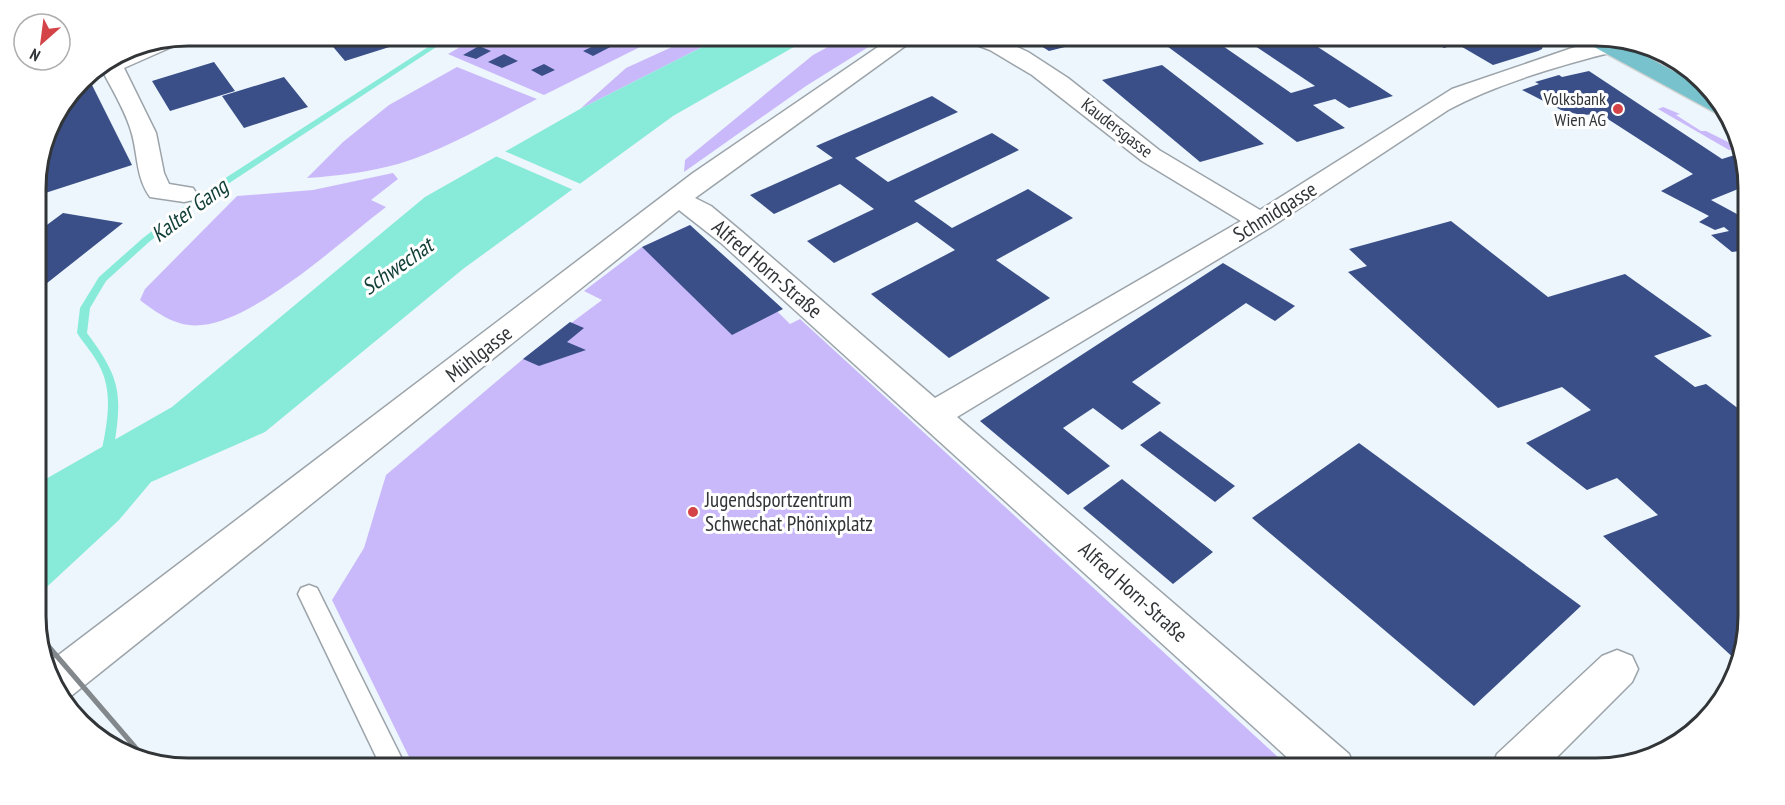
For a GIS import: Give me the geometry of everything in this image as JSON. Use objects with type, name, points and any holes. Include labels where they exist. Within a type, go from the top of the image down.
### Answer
[{"type":"main road","points":[[1613,48],[1706,98]]},
{"type":"street","name":"Mühlgasse","points":[[61,678],[740,151],[893,46]]},
{"type":"street","name":"Kaudersgasse","points":[[1001,46],[1051,75],[1137,146],[1205,190],[1261,221]]},
{"type":"street","name":"Schmidgasse","points":[[943,410],[1261,221],[1440,105],[1460,94],[1580,52],[1591,46]]},
{"type":"street","points":[[113,69],[144,133],[151,173],[159,191],[184,194]]},
{"type":"street","name":"Alfred Horn-Straße","points":[[678,199],[701,212],[943,410],[1321,758]]},
{"type":"street","points":[[1524,758],[1617,669]]},
{"type":"lane","points":[[309,594],[390,758]]},
{"type":"shaded area","points":[[460,47],[641,47],[544,95],[448,54]]},
{"type":"shaded area","points":[[673,47],[703,47],[580,109],[626,68]]},
{"type":"shaded area","points":[[829,47],[869,47],[806,86],[684,172],[685,160],[813,55]]},
{"type":"shaded area","points":[[457,67],[537,99],[416,158],[365,171],[307,178],[343,142],[389,105]]},
{"type":"shaded area","points":[[1663,107],[1680,114],[1676,115],[1701,131],[1706,131],[1731,144],[1733,150],[1729,150],[1658,109]]},
{"type":"shaded area","points":[[393,173],[398,179],[371,200],[386,207],[323,258],[248,309],[224,320],[193,325],[169,319],[140,300],[145,289],[237,196],[313,190]]},
{"type":"shaded area","name":"Jugendsportzentrum Schwechat Phönixplatz","points":[[690,225],[790,324],[800,319],[1279,758],[410,758],[332,600],[364,548],[386,475],[523,359],[602,300],[584,291],[642,247]]},
{"type":"water","name":"Schwechat","points":[[703,47],[795,47],[673,116],[463,269],[265,432],[151,482],[119,520],[46,588],[46,479],[172,407],[425,197],[580,109]]},
{"type":"pier","points":[[502,150],[583,185],[576,191],[493,155]]},
{"type":"building","points":[[1042,46],[1068,46],[1049,51]]},
{"type":"building","points":[[1167,46],[1223,46],[1291,93],[1315,86],[1255,46],[1317,46],[1393,96],[1349,108],[1335,99],[1313,105],[1345,128],[1297,142]]},
{"type":"building","points":[[1461,46],[1543,46],[1538,51],[1493,65]]},
{"type":"building","points":[[333,47],[390,47],[345,61]]},
{"type":"building","points":[[478,47],[491,51],[476,59],[463,55]]},
{"type":"building","points":[[592,47],[611,47],[593,56],[583,51]]},
{"type":"building","points":[[504,54],[518,61],[502,68],[488,62]]},
{"type":"building","points":[[214,62],[235,91],[170,111],[152,81]]},
{"type":"building","points":[[544,64],[555,70],[542,76],[531,70]]},
{"type":"building","points":[[1162,65],[1264,144],[1200,162],[1102,80]]},
{"type":"building","points":[[1589,71],[1722,159],[1735,155],[1738,189],[1711,200],[1738,215],[1738,251],[1732,252],[1711,235],[1729,231],[1724,227],[1715,230],[1699,222],[1709,216],[1661,191],[1693,174],[1600,114],[1581,115],[1561,110],[1522,90],[1539,84],[1535,82],[1559,75],[1562,77]]},
{"type":"building","points":[[284,77],[308,107],[244,128],[222,96]]},
{"type":"building","points":[[92,85],[132,165],[47,192],[49,161],[57,134],[70,110]]},
{"type":"building","points":[[932,96],[958,112],[855,158],[888,182],[992,133],[1019,150],[914,201],[952,228],[1028,189],[1073,218],[996,260],[1050,298],[949,358],[871,294],[955,250],[917,222],[834,263],[807,241],[874,209],[840,184],[774,214],[750,195],[833,158],[816,146]]},
{"type":"building","points":[[63,213],[123,223],[47,283],[47,225]]},
{"type":"building","points":[[1451,221],[1548,297],[1625,274],[1712,336],[1654,356],[1695,387],[1706,384],[1738,408],[1738,625],[1733,657],[1603,536],[1658,515],[1617,478],[1587,490],[1526,443],[1591,410],[1562,387],[1498,408],[1348,272],[1367,266],[1349,249]]},
{"type":"building","points":[[690,225],[783,309],[732,335],[642,247]]},
{"type":"building","points":[[1223,263],[1295,306],[1275,321],[1246,303],[1132,382],[1161,403],[1122,430],[1093,408],[1063,428],[1110,466],[1068,495],[980,421]]},
{"type":"building","points":[[570,322],[584,328],[567,342],[586,350],[539,366],[523,359]]},
{"type":"building","points":[[1160,431],[1235,486],[1215,502],[1140,445]]},
{"type":"building","points":[[1359,443],[1581,606],[1474,706],[1252,518]]},
{"type":"building","points":[[1122,479],[1213,552],[1173,584],[1083,508]]},
{"type":"waterway","name":"Kalter Gang","points":[[107,454],[113,417],[112,390],[103,364],[82,333],[85,308],[102,279],[146,240],[202,197],[433,47]]},
{"type":"railway","points":[[50,648],[137,749]]},
{"type":"place","name":"Volksbank Wien AG","points":[[1618,109]]},
{"type":"place","name":"Jugendsportzentrum Schwechat Phönixplatz","points":[[693,512]]}]
